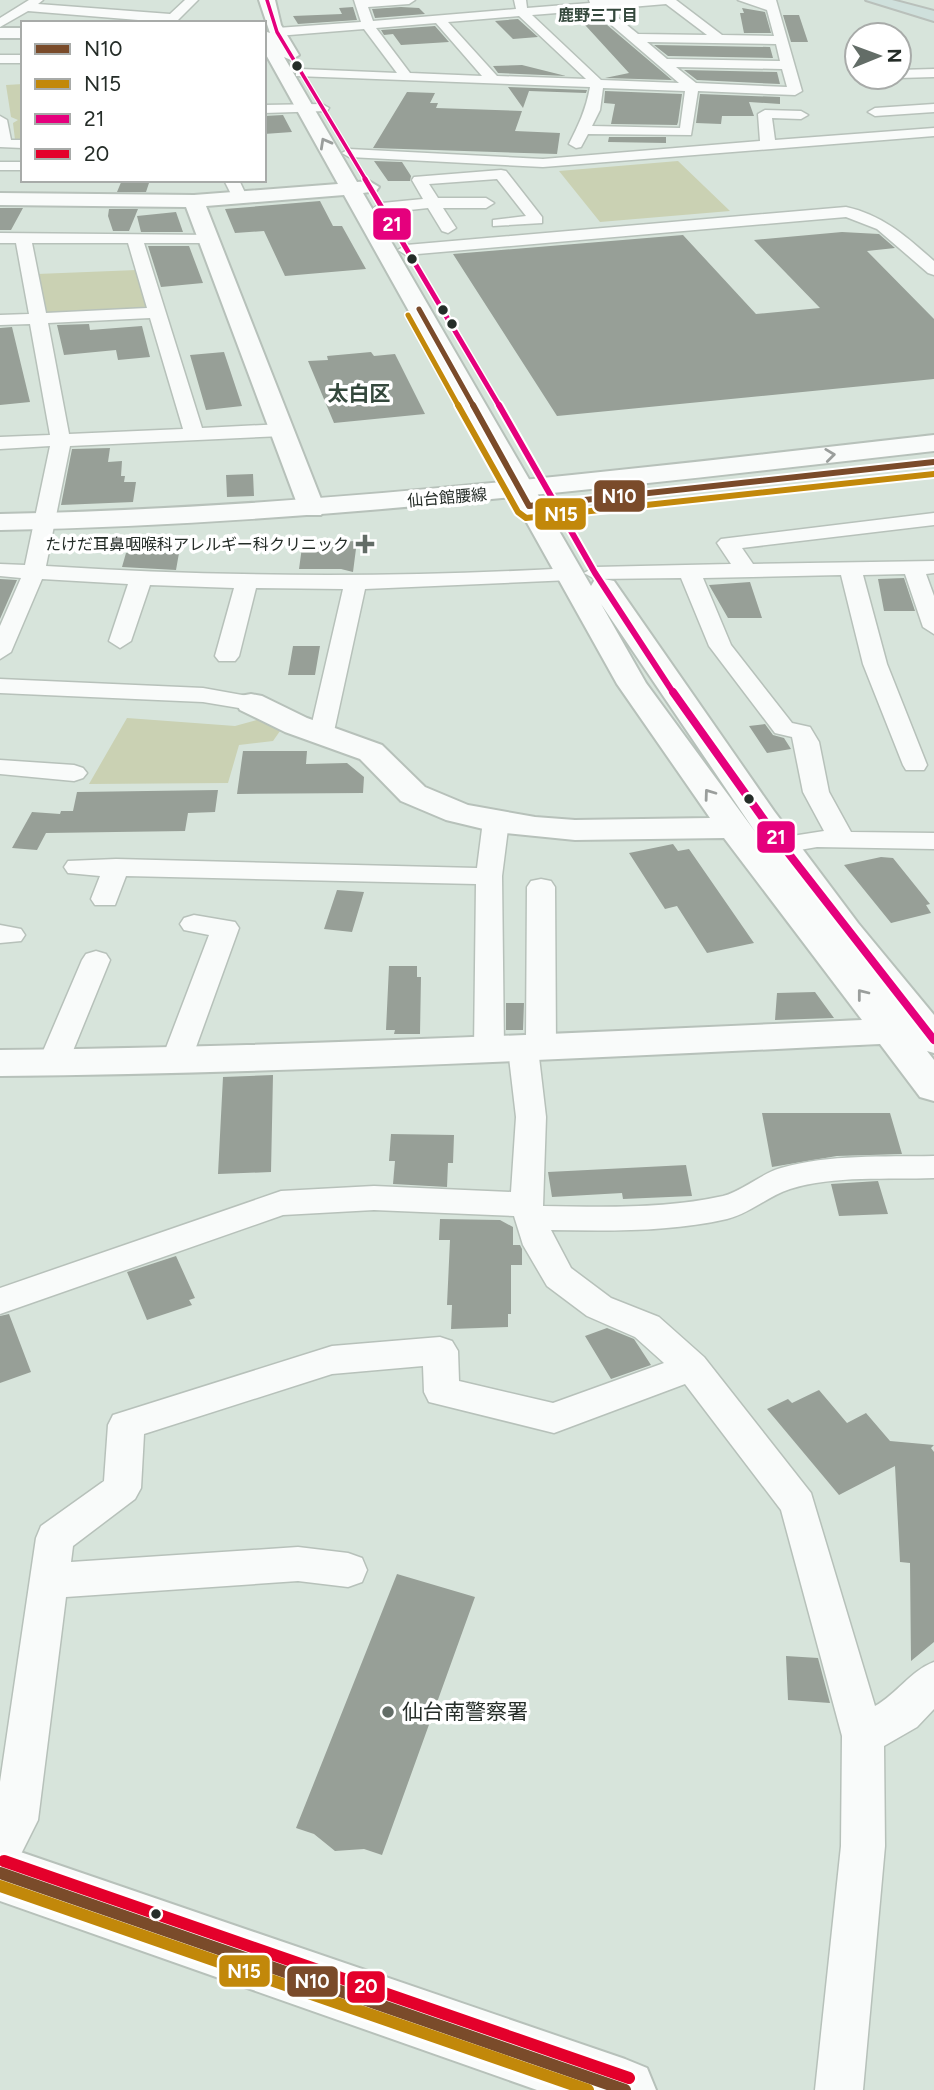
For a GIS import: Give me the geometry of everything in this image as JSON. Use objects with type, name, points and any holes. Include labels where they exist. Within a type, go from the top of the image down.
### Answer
[{"type":"highway","points":[[874,0],[934,16]]},
{"type":"highway","points":[[898,0],[934,10]]},
{"type":"street","points":[[73,10],[94,0]]},
{"type":"street","points":[[251,0],[261,21]]},
{"type":"street","points":[[267,0],[266,31],[367,194],[583,574],[632,684],[680,729],[782,845],[921,1032],[934,1087]]},
{"type":"street","points":[[406,76],[368,24],[361,2],[409,0]]},
{"type":"street","points":[[266,31],[439,19],[521,6],[669,0],[719,39]]},
{"type":"street","points":[[301,73],[795,91],[771,4],[744,0]]},
{"type":"street","points":[[165,4],[188,3]]},
{"type":"street","points":[[0,23],[6,15],[31,4],[170,21],[188,3]]},
{"type":"street","points":[[596,3],[692,87]]},
{"type":"street","points":[[521,6],[597,83]]},
{"type":"street","points":[[439,19],[492,79]]},
{"type":"street","points":[[266,31],[301,73],[314,109],[349,153],[367,194],[406,250],[537,497]]},
{"type":"street","points":[[0,33],[21,33]]},
{"type":"street","points":[[634,38],[781,40]]},
{"type":"street","points":[[0,59],[21,59]]},
{"type":"street","points":[[665,63],[788,65]]},
{"type":"street","points":[[913,74],[934,73]]},
{"type":"street","points":[[574,161],[572,154],[580,130],[593,110],[597,83]]},
{"type":"street","points":[[580,130],[686,132],[692,87]]},
{"type":"street","points":[[875,112],[934,108]]},
{"type":"street","points":[[266,109],[314,109]]},
{"type":"street","points":[[768,146],[765,114],[801,115]]},
{"type":"street","points":[[0,120],[2,144],[10,166]]},
{"type":"street","points":[[501,174],[504,166],[934,132]]},
{"type":"street","points":[[2,144],[21,144]]},
{"type":"street","points":[[349,153],[542,163]]},
{"type":"street","points":[[448,228],[419,180],[501,174]]},
{"type":"street","points":[[481,224],[537,219],[501,174]]},
{"type":"street","points":[[0,199],[194,201],[235,188],[367,194],[432,202],[486,203]]},
{"type":"street","points":[[194,201],[312,509]]},
{"type":"street","points":[[406,250],[842,211],[857,213],[877,223],[934,270]]},
{"type":"street","points":[[877,223],[909,261],[934,284]]},
{"type":"street","points":[[0,238],[209,238]]},
{"type":"street","points":[[0,652],[33,573],[46,529],[61,440],[23,238]]},
{"type":"street","points":[[135,239],[194,434]]},
{"type":"street","points":[[0,320],[157,313]]},
{"type":"street","points":[[0,443],[283,430]]},
{"type":"street","name":"仙台館腰線","points":[[0,522],[46,529],[277,529],[934,443]]},
{"type":"street","name":"仙台館腰線","points":[[0,537],[46,529],[312,509],[537,497],[934,462]]},
{"type":"street","points":[[746,570],[728,542],[934,519]]},
{"type":"street","points":[[0,570],[141,578],[355,583],[689,570],[924,567],[934,627]]},
{"type":"street","points":[[850,568],[875,664],[915,765]]},
{"type":"street","points":[[689,570],[720,646],[784,728],[801,732],[807,742],[816,792],[842,840]]},
{"type":"street","points":[[120,641],[141,578]]},
{"type":"street","points":[[227,656],[247,581]]},
{"type":"street","points":[[321,736],[355,583]]},
{"type":"street","points":[[0,686],[203,695],[251,703],[321,736],[380,758],[396,780],[421,799],[496,821],[550,828],[734,828]]},
{"type":"street","points":[[680,729],[734,828],[921,1032]]},
{"type":"street","points":[[0,767],[74,773]]},
{"type":"street","points":[[496,821],[489,876],[531,1117],[527,1211],[559,1277],[599,1307],[647,1327],[692,1367],[798,1504],[863,1736],[863,1846],[839,2090]]},
{"type":"street","points":[[782,845],[817,839],[934,841]]},
{"type":"street","points":[[77,867],[489,876]]},
{"type":"street","points":[[105,899],[116,867]]},
{"type":"street","points":[[518,1049],[541,887]]},
{"type":"street","points":[[176,1061],[225,928],[194,924]]},
{"type":"street","points":[[53,1063],[96,960]]},
{"type":"street","points":[[0,1063],[176,1061],[921,1032]]},
{"type":"street","points":[[0,1301],[281,1203],[374,1198],[629,1219],[678,1215],[732,1206],[783,1179],[832,1171],[934,1167]]},
{"type":"street","points":[[0,1851],[16,1820],[55,1538],[122,1488],[126,1424],[332,1360],[440,1351],[442,1392],[517,1407],[554,1418],[692,1367]]},
{"type":"street","points":[[50,1581],[298,1564],[348,1570]]},
{"type":"street","points":[[863,1736],[902,1713],[932,1686]]},
{"type":"street","points":[[0,1873],[625,2090]]},
{"type":"green space","points":[[21,84],[21,141],[15,140],[13,123],[18,120],[11,117],[6,85]]},
{"type":"green space","points":[[678,161],[730,211],[600,222],[559,171]]},
{"type":"green space","points":[[137,270],[149,309],[47,314],[37,274]]},
{"type":"green space","points":[[127,718],[235,726],[264,718],[280,731],[273,741],[239,745],[228,783],[89,784]]},
{"type":"building","points":[[353,7],[357,20],[298,24],[293,16],[342,14],[339,8]]},
{"type":"building","points":[[419,8],[425,14],[375,18],[372,9]]},
{"type":"building","points":[[742,8],[765,12],[771,33],[744,33],[740,13],[744,13]]},
{"type":"building","points":[[593,13],[672,80],[605,78],[629,73],[575,14]]},
{"type":"building","points":[[783,15],[799,15],[808,42],[791,42]]},
{"type":"building","points":[[518,19],[538,37],[513,39],[495,21]]},
{"type":"building","points":[[435,26],[449,42],[401,45],[393,34],[384,35],[381,30]]},
{"type":"building","points":[[654,45],[770,47],[773,58],[668,56]]},
{"type":"building","points":[[522,65],[566,76],[498,73],[493,66]]},
{"type":"building","points":[[684,70],[777,72],[780,84],[697,80]]},
{"type":"building","points":[[508,87],[587,90],[586,93],[529,91],[523,108]]},
{"type":"building","points":[[605,91],[682,94],[677,125],[611,124],[615,104],[604,103]]},
{"type":"building","points":[[407,92],[435,93],[430,103],[438,103],[436,108],[522,111],[515,131],[560,133],[557,154],[373,148]]},
{"type":"building","points":[[700,94],[780,97],[780,104],[749,102],[754,116],[722,116],[721,124],[696,123]]},
{"type":"building","points":[[283,115],[292,132],[266,134],[266,116]]},
{"type":"building","points":[[609,137],[666,137],[666,143],[608,142]]},
{"type":"building","points":[[374,161],[402,162],[411,176],[410,181],[388,181]]},
{"type":"building","points":[[121,182],[149,182],[146,192],[117,192]]},
{"type":"building","points":[[320,201],[333,226],[342,226],[366,269],[285,276],[264,231],[235,233],[225,209]]},
{"type":"building","points":[[0,208],[23,208],[11,230],[0,230]]},
{"type":"building","points":[[109,209],[138,209],[129,231],[113,231],[108,216]]},
{"type":"building","points":[[176,212],[183,232],[141,232],[137,216]]},
{"type":"building","points":[[842,232],[879,234],[895,248],[867,251],[934,319],[934,379],[557,416],[453,254],[683,235],[756,314],[820,308],[754,240]]},
{"type":"building","points":[[148,246],[189,246],[203,283],[161,287]]},
{"type":"building","points":[[89,324],[90,330],[142,326],[150,357],[118,360],[116,350],[64,355],[57,325]]},
{"type":"building","points":[[12,327],[30,402],[0,405],[0,328]]},
{"type":"building","points":[[224,352],[242,406],[206,410],[190,355]]},
{"type":"building","points":[[371,352],[374,356],[395,354],[425,414],[334,423],[308,361],[328,360],[327,356]]},
{"type":"building","points":[[110,448],[108,462],[122,461],[121,476],[125,476],[124,482],[136,482],[133,502],[61,505],[72,449]]},
{"type":"building","points":[[253,474],[254,496],[227,497],[226,475]]},
{"type":"building","points":[[357,541],[353,572],[341,569],[299,569],[302,547],[329,547],[330,542]]},
{"type":"building","points":[[126,553],[179,553],[176,570],[122,567]]},
{"type":"building","points":[[904,578],[915,611],[884,611],[878,579]]},
{"type":"building","points":[[0,579],[17,580],[0,619]]},
{"type":"building","points":[[750,582],[762,618],[728,618],[709,585]]},
{"type":"building","points":[[293,646],[320,646],[315,675],[288,675]]},
{"type":"building","points":[[765,724],[773,735],[784,738],[791,749],[767,753],[749,726]]},
{"type":"building","points":[[243,751],[307,751],[306,764],[347,763],[364,777],[363,793],[237,794]]},
{"type":"building","points":[[218,790],[215,812],[188,813],[185,831],[46,833],[37,850],[12,848],[32,812],[60,814],[61,811],[73,811],[77,792]]},
{"type":"building","points":[[673,844],[678,851],[689,849],[754,943],[707,953],[677,906],[665,909],[629,853]]},
{"type":"building","points":[[881,857],[893,858],[930,904],[926,905],[931,913],[891,923],[844,865]]},
{"type":"building","points":[[337,890],[364,892],[352,932],[324,929]]},
{"type":"building","points":[[389,966],[417,966],[417,977],[421,977],[420,1034],[394,1034],[395,1030],[386,1030]]},
{"type":"building","points":[[815,992],[834,1018],[775,1020],[777,993]]},
{"type":"building","points":[[506,1003],[524,1003],[523,1030],[506,1030]]},
{"type":"building","points":[[273,1075],[271,1172],[218,1174],[223,1077]]},
{"type":"building","points":[[762,1113],[890,1113],[902,1154],[837,1156],[772,1167]]},
{"type":"building","points":[[391,1134],[454,1135],[453,1163],[448,1163],[447,1187],[393,1184],[395,1161],[389,1161]]},
{"type":"building","points":[[686,1165],[692,1196],[623,1199],[622,1193],[552,1197],[548,1172]]},
{"type":"building","points":[[878,1181],[888,1214],[839,1216],[831,1184]]},
{"type":"building","points":[[440,1219],[500,1220],[513,1227],[513,1245],[520,1245],[522,1249],[522,1265],[511,1265],[511,1314],[508,1314],[508,1327],[451,1329],[452,1305],[447,1305],[450,1240],[439,1240]]},
{"type":"building","points":[[176,1256],[195,1298],[189,1300],[192,1305],[147,1320],[127,1272]]},
{"type":"building","points":[[9,1314],[31,1372],[0,1383],[0,1316]]},
{"type":"building","points":[[607,1328],[634,1339],[651,1365],[611,1379],[585,1336]]},
{"type":"building","points":[[819,1390],[847,1423],[866,1413],[890,1441],[934,1445],[931,1448],[934,1452],[934,1642],[911,1661],[910,1563],[900,1562],[895,1466],[839,1495],[767,1409],[788,1399],[792,1403]]},
{"type":"building","name":"仙台南警察署","points":[[397,1574],[475,1597],[382,1855],[364,1849],[335,1851],[314,1834],[296,1828]]},
{"type":"building","points":[[786,1656],[818,1658],[830,1703],[788,1700]]},
{"type":"transit line","name":"21","points":[[267,0],[277,32],[471,357],[595,573],[687,713],[782,845],[934,1040]]},
{"type":"transit line","name":"N10","points":[[419,309],[529,506],[934,462]]},
{"type":"transit line","name":"N15","points":[[408,315],[518,512],[526,518],[934,474]]},
{"type":"transit line","name":"20","points":[[4,1861],[629,2078]]},
{"type":"transit line","name":"N10","points":[[0,1873],[625,2090]]},
{"type":"transit line","name":"N15","points":[[0,1886],[588,2090]]},
{"type":"place","name":"たけだ耳鼻咽喉科アレルギー科クリニック","points":[[365,544]]},
{"type":"place","name":"仙台南警察署","points":[[388,1712]]},
{"type":"district","name":"鹿野三丁目","points":[[598,15]]},
{"type":"district","name":"太白区","points":[[359,394]]}]
